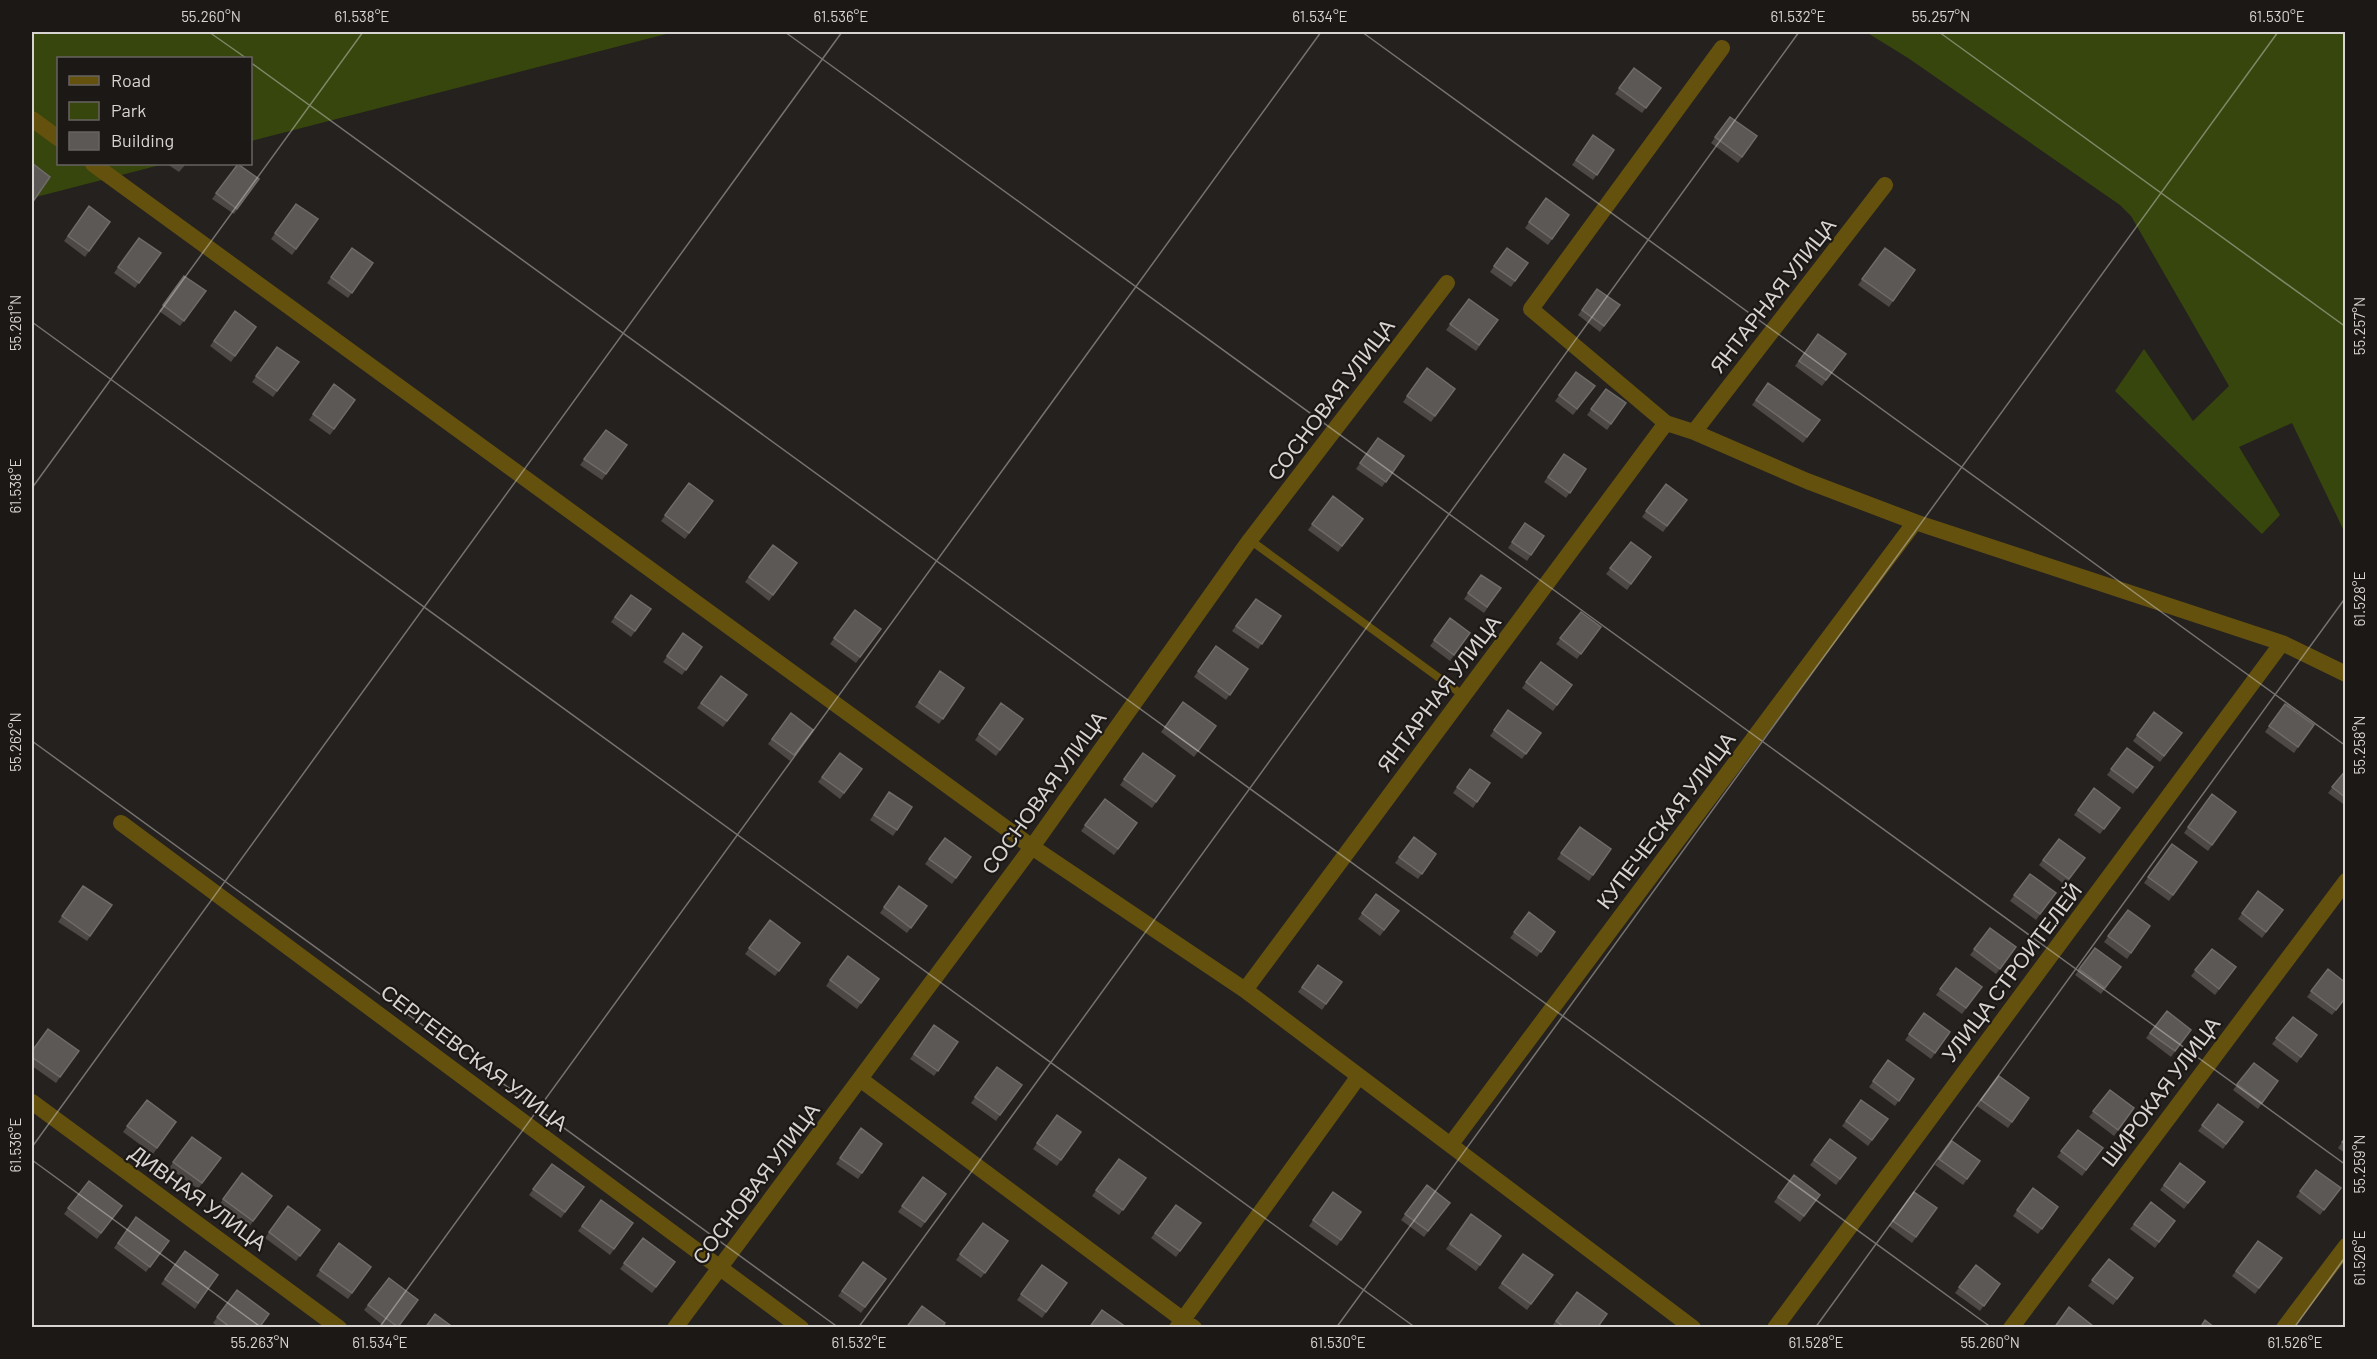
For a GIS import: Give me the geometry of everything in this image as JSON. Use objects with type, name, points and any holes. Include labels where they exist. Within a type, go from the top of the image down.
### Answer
[{"type":"street","points":[[1722,48],[1531,309],[1666,423],[1694,432],[1807,481],[1915,522],[2282,643],[2346,674]]},
{"type":"street","points":[[32,119],[57,137]]},
{"type":"street","points":[[94,165],[1032,847],[1245,990],[1693,1328]]},
{"type":"street","name":"ЯНТАРНАЯ УЛИЦА","points":[[1694,432],[1885,185]]},
{"type":"street","name":"СОСНОВАЯ УЛИЦА","points":[[675,1328],[1032,847],[1250,540],[1447,283]]},
{"type":"street","name":"ЯНТАРНАЯ УЛИЦА","points":[[1245,990],[1666,423]]},
{"type":"street","name":"КУПЕЧЕСКАЯ УЛИЦА","points":[[1451,1144],[1915,522]]},
{"type":"street","name":"УЛИЦА СТРОИТЕЛЕЙ","points":[[1775,1328],[2282,643]]},
{"type":"street","name":"СЕРГЕЕВСКАЯ УЛИЦА","points":[[122,824],[801,1328]]},
{"type":"street","name":"ШИРОКАЯ УЛИЦА","points":[[2011,1328],[2346,881]]},
{"type":"street","points":[[860,1079],[1185,1325],[1359,1076]]},
{"type":"street","name":"ДИВНАЯ УЛИЦА","points":[[32,1102],[339,1328]]},
{"type":"street","points":[[2284,1328],[2346,1246]]},
{"type":"lane","points":[[1250,540],[1464,696]]},
{"type":"green space","points":[[32,32],[674,32],[252,141],[252,57],[57,57],[57,165],[160,165],[32,198]]},
{"type":"green space","points":[[1866,32],[2345,32],[2345,533],[2292,423],[2239,447],[2280,515],[2262,534],[2115,391],[2144,349],[2193,421],[2229,386],[2131,216],[2120,205],[1908,58]]},
{"type":"building","points":[[1634,68],[1661,88],[1646,108],[1619,88]]},
{"type":"building","points":[[1730,117],[1757,136],[1742,157],[1715,137]]},
{"type":"building","points":[[1593,135],[1614,150],[1597,175],[1576,160]]},
{"type":"building","points":[[32,163],[50,177],[32,203]]},
{"type":"building","points":[[237,165],[259,179],[237,209],[216,193]]},
{"type":"building","points":[[1546,198],[1569,215],[1552,239],[1529,222]]},
{"type":"building","points":[[296,204],[318,219],[296,249],[275,233]]},
{"type":"building","points":[[89,206],[110,222],[89,251],[68,236]]},
{"type":"building","points":[[139,238],[161,253],[139,283],[118,267]]},
{"type":"building","points":[[352,248],[373,263],[352,293],[331,277]]},
{"type":"building","points":[[1507,248],[1528,263],[1515,281],[1494,266]]},
{"type":"building","points":[[1885,248],[1915,270],[1893,301],[1862,279]]},
{"type":"building","points":[[184,276],[206,291],[184,321],[163,305]]},
{"type":"building","points":[[1597,289],[1620,305],[1604,326],[1582,310]]},
{"type":"building","points":[[1469,299],[1498,320],[1479,345],[1450,324]]},
{"type":"building","points":[[235,311],[256,327],[235,356],[214,341]]},
{"type":"building","points":[[1818,334],[1846,354],[1826,380],[1799,361]]},
{"type":"building","points":[[277,347],[299,362],[277,391],[256,376]]},
{"type":"building","points":[[1427,368],[1455,389],[1435,416],[1407,396]]},
{"type":"building","points":[[1576,372],[1595,386],[1577,409],[1559,395]]},
{"type":"building","points":[[1768,383],[1820,420],[1807,437],[1756,400]]},
{"type":"building","points":[[334,384],[355,400],[334,429],[313,414]]},
{"type":"building","points":[[1606,389],[1626,403],[1611,424],[1591,409]]},
{"type":"building","points":[[606,430],[627,445],[606,474],[584,459]]},
{"type":"building","points":[[1378,438],[1404,456],[1386,482],[1360,463]]},
{"type":"building","points":[[1564,454],[1586,469],[1570,493],[1548,477]]},
{"type":"building","points":[[689,483],[713,501],[689,533],[665,515]]},
{"type":"building","points":[[1666,484],[1687,500],[1667,526],[1646,511]]},
{"type":"building","points":[[1333,496],[1363,519],[1342,546],[1312,524]]},
{"type":"building","points":[[1525,523],[1544,536],[1531,555],[1512,542]]},
{"type":"building","points":[[1631,542],[1651,557],[1631,584],[1610,568]]},
{"type":"building","points":[[773,545],[797,563],[773,595],[749,577]]},
{"type":"building","points":[[1481,575],[1501,588],[1487,607],[1468,593]]},
{"type":"building","points":[[631,595],[651,609],[635,631],[615,617]]},
{"type":"building","points":[[1256,599],[1281,616],[1262,644],[1236,626]]},
{"type":"building","points":[[855,610],[881,629],[860,657],[834,638]]},
{"type":"building","points":[[1581,612],[1601,627],[1581,654],[1560,638]]},
{"type":"building","points":[[1450,618],[1470,633],[1454,655],[1434,640]]},
{"type":"building","points":[[683,633],[702,647],[686,670],[667,656]]},
{"type":"building","points":[[1216,646],[1248,669],[1230,695],[1198,671]]},
{"type":"building","points":[[1541,662],[1572,685],[1557,705],[1526,682]]},
{"type":"building","points":[[940,671],[964,688],[943,719],[919,702]]},
{"type":"building","points":[[721,676],[747,695],[727,721],[701,703]]},
{"type":"building","points":[[1183,702],[1216,726],[1198,751],[1165,727]]},
{"type":"building","points":[[1001,703],[1023,719],[1000,750],[979,734]]},
{"type":"building","points":[[2285,704],[2314,725],[2298,747],[2269,726]]},
{"type":"building","points":[[1508,710],[1541,733],[1526,754],[1494,730]]},
{"type":"building","points":[[2154,712],[2182,733],[2164,756],[2137,735]]},
{"type":"building","points":[[791,713],[813,730],[794,755],[772,739]]},
{"type":"building","points":[[2127,748],[2153,767],[2137,788],[2111,769]]},
{"type":"building","points":[[840,753],[862,769],[844,793],[822,777]]},
{"type":"building","points":[[1143,753],[1175,776],[1156,802],[1124,779]]},
{"type":"building","points":[[1470,769],[1490,783],[1477,802],[1457,787]]},
{"type":"building","points":[[2346,770],[2346,798],[2332,787]]},
{"type":"building","points":[[2094,788],[2120,808],[2104,829],[2078,810]]},
{"type":"building","points":[[889,792],[912,807],[897,830],[874,815]]},
{"type":"building","points":[[2212,794],[2236,812],[2212,845],[2188,827]]},
{"type":"building","points":[[1105,799],[1137,823],[1118,849],[1085,825]]},
{"type":"building","points":[[1580,827],[1611,849],[1593,875],[1561,853]]},
{"type":"building","points":[[1414,837],[1436,854],[1422,874],[1399,857]]},
{"type":"building","points":[[945,838],[971,857],[956,878],[929,859]]},
{"type":"building","points":[[2059,839],[2085,858],[2069,879],[2043,860]]},
{"type":"building","points":[[2172,844],[2197,862],[2173,895],[2148,877]]},
{"type":"building","points":[[2030,874],[2056,893],[2040,914],[2014,895]]},
{"type":"building","points":[[83,886],[112,905],[90,936],[62,916]]},
{"type":"building","points":[[899,886],[927,906],[911,928],[884,907]]},
{"type":"building","points":[[2258,891],[2283,910],[2266,932],[2242,913]]},
{"type":"building","points":[[1376,894],[1399,911],[1384,930],[1362,913]]},
{"type":"building","points":[[2128,910],[2150,926],[2131,953],[2108,936]]},
{"type":"building","points":[[1529,912],[1555,932],[1541,952],[1514,932]]},
{"type":"building","points":[[770,920],[800,943],[779,971],[749,948]]},
{"type":"building","points":[[1990,928],[2016,947],[2000,969],[1974,949]]},
{"type":"building","points":[[2095,948],[2121,967],[2105,988],[2079,969]]},
{"type":"building","points":[[2212,949],[2236,967],[2219,989],[2195,970]]},
{"type":"building","points":[[848,956],[879,979],[861,1003],[830,980]]},
{"type":"building","points":[[1318,965],[1342,982],[1326,1004],[1302,987]]},
{"type":"building","points":[[1956,968],[1982,987],[1966,1008],[1940,989]]},
{"type":"building","points":[[2328,969],[2346,983],[2346,997],[2336,1010],[2311,991]]},
{"type":"building","points":[[2167,1011],[2191,1030],[2175,1051],[2150,1033]]},
{"type":"building","points":[[1924,1013],[1950,1032],[1935,1053],[1909,1034]]},
{"type":"building","points":[[2293,1017],[2317,1035],[2301,1057],[2276,1038]]},
{"type":"building","points":[[934,1025],[958,1042],[938,1071],[914,1054]]},
{"type":"building","points":[[48,1029],[79,1051],[60,1077],[32,1057],[32,1051]]},
{"type":"building","points":[[1888,1060],[1914,1079],[1899,1101],[1873,1081]]},
{"type":"building","points":[[2254,1063],[2278,1081],[2262,1103],[2237,1084]]},
{"type":"building","points":[[997,1067],[1022,1085],[1000,1115],[975,1097]]},
{"type":"building","points":[[1999,1076],[2029,1098],[2012,1122],[1981,1100]]},
{"type":"building","points":[[2110,1090],[2134,1108],[2118,1130],[2093,1111]]},
{"type":"building","points":[[147,1100],[176,1122],[157,1148],[127,1126]]},
{"type":"building","points":[[1861,1100],[1888,1119],[1872,1140],[1846,1121]]},
{"type":"building","points":[[2218,1104],[2243,1122],[2226,1144],[2202,1125]]},
{"type":"building","points":[[1057,1115],[1081,1132],[1061,1160],[1037,1143]]},
{"type":"building","points":[[861,1128],[882,1144],[862,1173],[840,1158]]},
{"type":"building","points":[[2078,1130],[2103,1148],[2086,1170],[2061,1151]]},
{"type":"building","points":[[192,1137],[221,1158],[202,1183],[173,1162]]},
{"type":"building","points":[[1830,1139],[1856,1158],[1840,1179],[1814,1160]]},
{"type":"building","points":[[1952,1141],[1980,1161],[1967,1179],[1939,1159]]},
{"type":"building","points":[[1119,1159],[1146,1178],[1123,1210],[1096,1190]]},
{"type":"building","points":[[2180,1163],[2205,1182],[2188,1203],[2164,1185]]},
{"type":"building","points":[[552,1164],[584,1187],[565,1212],[533,1189]]},
{"type":"building","points":[[2316,1170],[2341,1188],[2324,1210],[2300,1191]]},
{"type":"building","points":[[242,1173],[272,1196],[253,1221],[223,1199]]},
{"type":"building","points":[[1794,1175],[1820,1195],[1804,1216],[1778,1197]]},
{"type":"building","points":[[923,1177],[946,1194],[925,1222],[902,1206]]},
{"type":"building","points":[[89,1181],[122,1206],[101,1233],[68,1208]]},
{"type":"building","points":[[1427,1185],[1450,1203],[1428,1231],[1405,1214]]},
{"type":"building","points":[[2033,1188],[2058,1207],[2042,1229],[2017,1210]]},
{"type":"building","points":[[1333,1192],[1361,1212],[1341,1240],[1313,1220]]},
{"type":"building","points":[[1914,1192],[1937,1208],[1916,1237],[1893,1221]]},
{"type":"building","points":[[601,1200],[633,1223],[614,1249],[582,1226]]},
{"type":"building","points":[[2151,1202],[2175,1221],[2159,1242],[2134,1224]]},
{"type":"building","points":[[1176,1205],[1201,1223],[1180,1251],[1155,1233]]},
{"type":"building","points":[[288,1206],[320,1230],[300,1256],[269,1232]]},
{"type":"building","points":[[1471,1214],[1501,1236],[1480,1265],[1450,1244]]},
{"type":"building","points":[[136,1217],[169,1241],[150,1267],[118,1243]]},
{"type":"building","points":[[983,1223],[1008,1241],[985,1273],[960,1254]]},
{"type":"building","points":[[643,1238],[675,1262],[656,1287],[624,1263]]},
{"type":"building","points":[[2258,1241],[2282,1258],[2259,1288],[2236,1271]]},
{"type":"building","points":[[339,1243],[371,1267],[352,1293],[320,1270]]},
{"type":"building","points":[[185,1251],[218,1275],[198,1303],[165,1279]]},
{"type":"building","points":[[1523,1254],[1553,1275],[1531,1304],[1502,1283]]},
{"type":"building","points":[[2109,1259],[2133,1278],[2117,1299],[2092,1280]]},
{"type":"building","points":[[863,1262],[886,1279],[865,1307],[842,1291]]},
{"type":"building","points":[[1042,1265],[1067,1283],[1046,1312],[1021,1294]]},
{"type":"building","points":[[1976,1265],[2000,1284],[1984,1306],[1959,1287]]},
{"type":"building","points":[[389,1278],[418,1300],[398,1327],[368,1305]]},
{"type":"building","points":[[237,1290],[269,1314],[259,1328],[231,1328],[217,1317]]},
{"type":"building","points":[[1577,1292],[1607,1314],[1597,1328],[1565,1328],[1556,1321]]},
{"type":"building","points":[[922,1306],[945,1323],[942,1328],[906,1328]]},
{"type":"building","points":[[2069,1307],[2093,1326],[2092,1328],[2054,1328]]},
{"type":"building","points":[[1102,1310],[1126,1327],[1089,1328]]},
{"type":"building","points":[[435,1314],[454,1328],[425,1328]]},
{"type":"building","points":[[2205,1320],[2215,1328],[2200,1328]]}]
